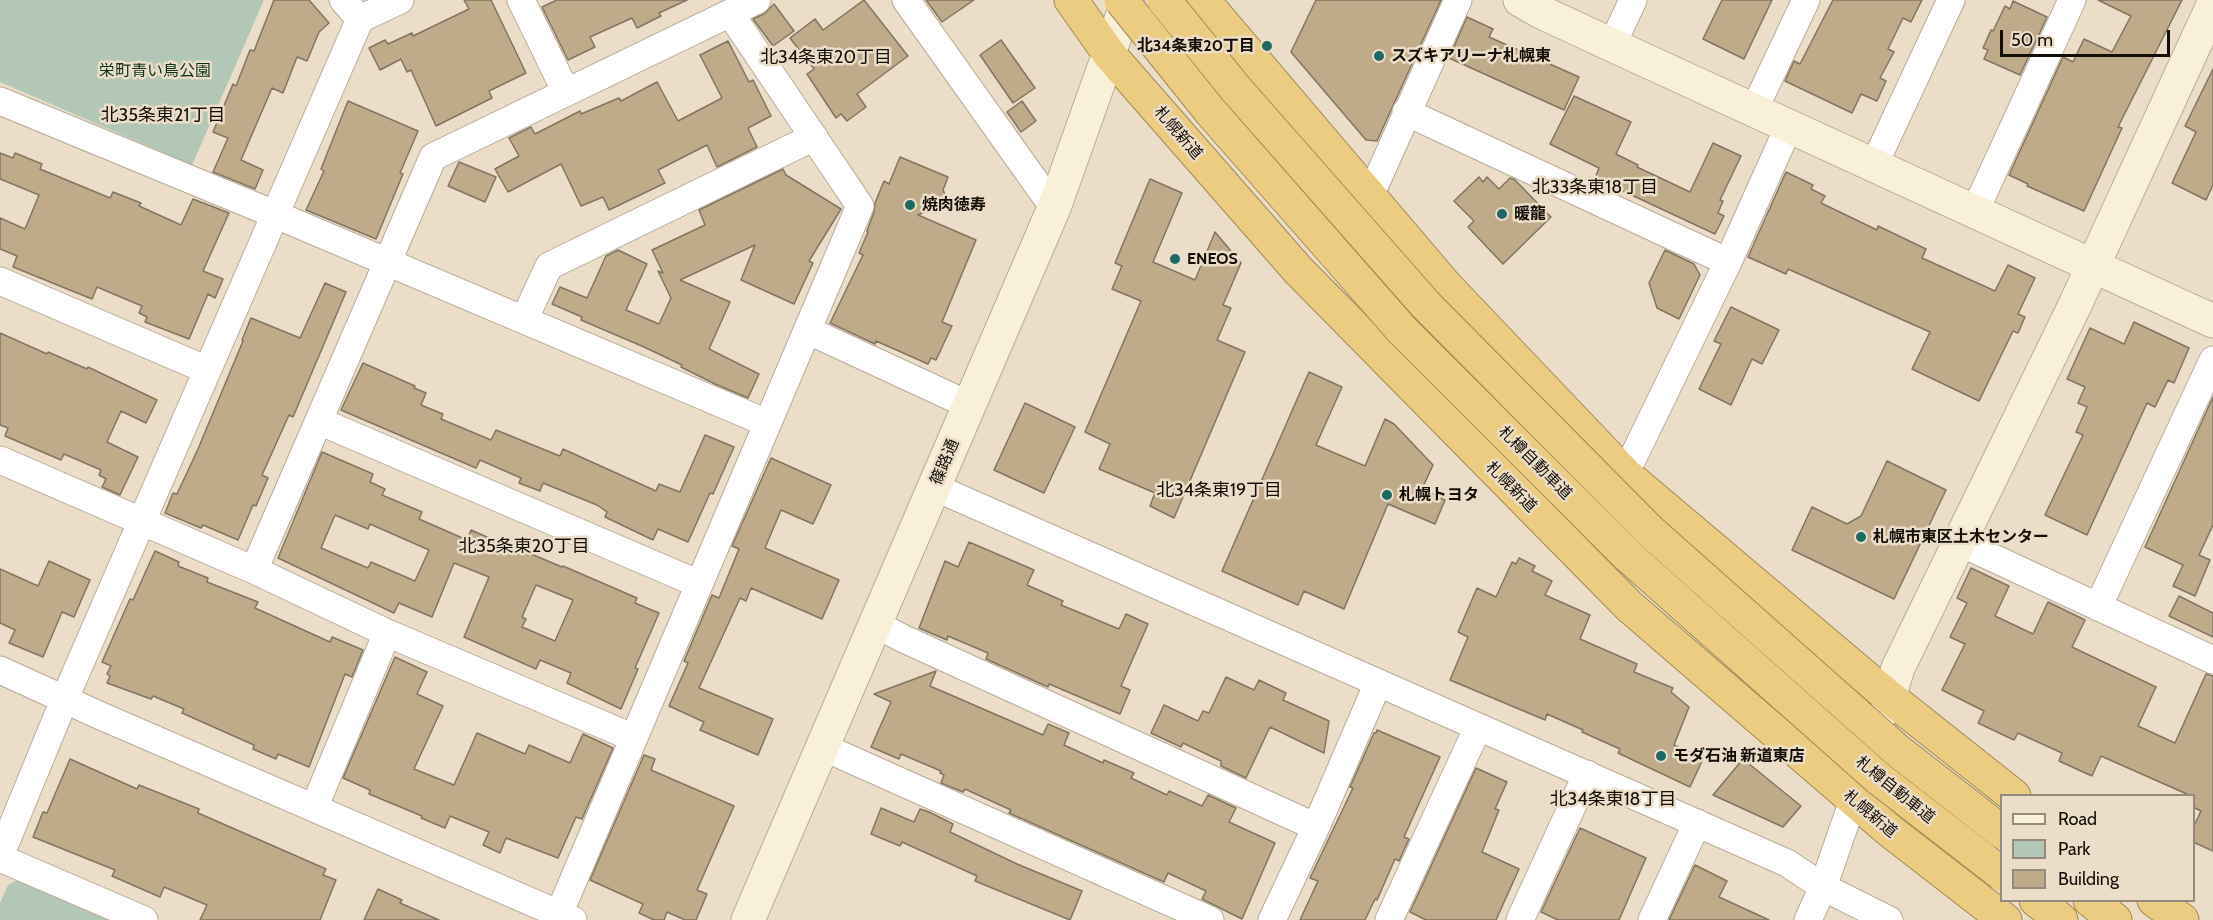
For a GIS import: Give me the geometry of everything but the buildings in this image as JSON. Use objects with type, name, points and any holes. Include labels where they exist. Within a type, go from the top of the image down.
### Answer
[{"type":"highway","name":"札幌新道","points":[[1071,0],[1110,55],[1298,270],[1629,606],[1852,799],[1950,879],[2005,920]]},
{"type":"highway","name":"札樽自動車道","points":[[1121,0],[1210,111],[1402,330],[1627,555],[1878,778],[2000,873]]},
{"type":"highway","name":"札樽自動車道","points":[[1164,0],[1236,89],[1426,305],[1650,531],[1898,751],[2000,831]]},
{"type":"highway","points":[[1203,0],[1446,286],[1625,474],[1889,697],[2013,794]]},
{"type":"highway","points":[[2038,902],[2061,920]]},
{"type":"highway","points":[[2092,902],[2115,920]]},
{"type":"highway","points":[[2157,902],[2182,920]]},
{"type":"street","points":[[144,920],[0,857],[65,698],[274,214],[351,10],[400,0]]},
{"type":"street","points":[[521,0],[566,92]]},
{"type":"street","points":[[254,570],[433,157],[757,0]]},
{"type":"street","points":[[906,0],[1054,208]]},
{"type":"street","name":"篠路通","points":[[748,920],[1054,208],[1128,0]]},
{"type":"street","points":[[1369,198],[1458,0]]},
{"type":"street","points":[[1520,0],[1612,45],[2213,321]]},
{"type":"street","points":[[1612,45],[1633,0]]},
{"type":"street","points":[[1754,110],[1806,0]]},
{"type":"street","points":[[1874,165],[1951,0]]},
{"type":"street","points":[[1975,211],[2072,0]]},
{"type":"street","points":[[1808,920],[1823,887],[1898,668],[1961,543],[2094,265],[2213,5]]},
{"type":"street","points":[[0,670],[566,917],[634,738],[860,206],[730,13]]},
{"type":"street","points":[[0,101],[386,261],[767,423]]},
{"type":"street","points":[[1407,112],[1728,262]]},
{"type":"street","points":[[1625,474],[1728,262],[1789,126]]},
{"type":"street","points":[[524,320],[549,266],[813,137]]},
{"type":"street","points":[[0,281],[207,370]]},
{"type":"street","points":[[807,330],[969,405]]},
{"type":"street","points":[[2098,607],[2213,360]]},
{"type":"street","points":[[319,421],[699,584]]},
{"type":"street","points":[[0,460],[254,570],[387,633],[634,738]]},
{"type":"street","points":[[934,487],[1787,863],[1823,887],[1889,920]]},
{"type":"street","points":[[1961,543],[2213,660]]},
{"type":"street","points":[[875,624],[1316,828]]},
{"type":"street","points":[[314,808],[387,633]]},
{"type":"street","points":[[1272,920],[1316,828],[1378,683]]},
{"type":"street","points":[[1389,920],[1478,727]]},
{"type":"street","points":[[823,747],[1210,920]]},
{"type":"street","points":[[1520,920],[1587,774]]},
{"type":"street","points":[[1652,920],[1697,823]]},
{"type":"green space","name":"栄町青い鳥公園","points":[[0,0],[264,0],[192,165],[0,82]]},
{"type":"green space","points":[[22,878],[118,920],[0,920],[0,903],[8,885]]},
{"type":"place","name":"北34条東20丁目","points":[[1267,46]]},
{"type":"place","name":"スズキアリーナ札幌東","points":[[1379,56]]},
{"type":"place","name":"焼肉徳寿","points":[[910,205]]},
{"type":"place","name":"暖龍","points":[[1502,214]]},
{"type":"place","name":"ENEOS","points":[[1175,259]]},
{"type":"place","name":"札幌トヨタ","points":[[1387,495]]},
{"type":"place","name":"札幌市東区土木センター","points":[[1861,537]]},
{"type":"place","name":"モダ石油 新道東店","points":[[1661,756]]},
{"type":"district","name":"北34条東20丁目","points":[[826,58]]},
{"type":"district","name":"北35条東21丁目","points":[[163,116]]},
{"type":"district","name":"北33条東18丁目","points":[[1595,188]]},
{"type":"district","name":"北34条東19丁目","points":[[1219,491]]},
{"type":"district","name":"北35条東20丁目","points":[[524,547]]},
{"type":"district","name":"北34条東18丁目","points":[[1613,800]]}]
